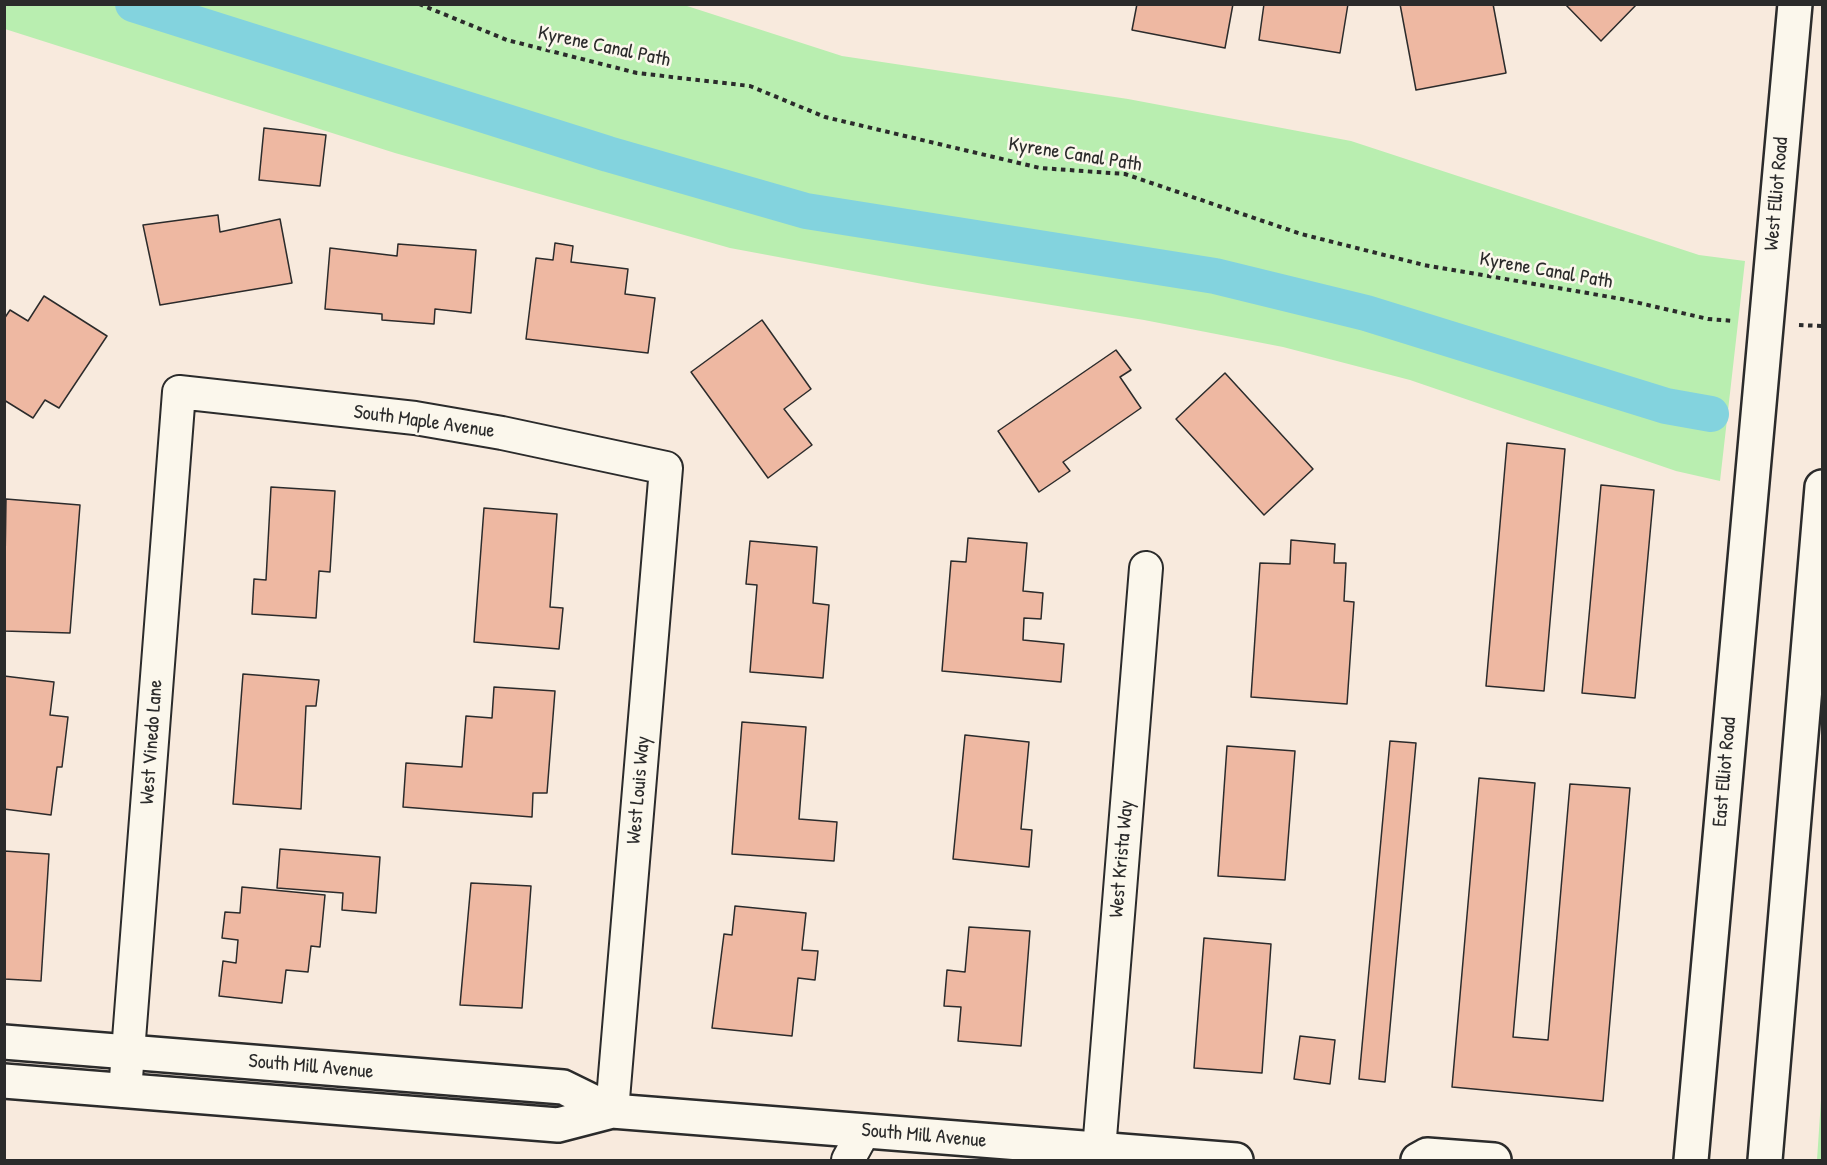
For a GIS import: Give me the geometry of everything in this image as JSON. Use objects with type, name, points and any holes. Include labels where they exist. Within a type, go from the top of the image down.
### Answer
[{"type":"street","name":"West Elliot Road","points":[[1760,384],[1795,4]]},
{"type":"street","name":"East Elliot Road","points":[[1691,1161],[1760,384]]},
{"type":"street","name":"South Maple Avenue","points":[[179,392],[415,418],[502,433],[666,468]]},
{"type":"street","name":"West Vinedo Lane","points":[[125,1091],[179,392]]},
{"type":"street","name":"West Louis Way","points":[[612,1111],[666,468]]},
{"type":"street","points":[[1765,1161],[1821,500]]},
{"type":"street","name":"West Krista Way","points":[[1099,1150],[1146,568]]},
{"type":"street","name":"South Mill Avenue","points":[[4,1042],[563,1087],[612,1111],[867,1146],[1099,1150],[1236,1161]]},
{"type":"street","name":"South Mill Avenue","points":[[4,1081],[558,1125],[612,1111]]},
{"type":"street","points":[[848,1161],[867,1146]]},
{"type":"street","points":[[1418,1161],[1427,1155],[1494,1161]]},
{"type":"path","name":"Kyrene Canal Path","points":[[419,4],[507,40],[638,74],[750,86],[825,117],[1040,168],[1125,174],[1301,234],[1412,262],[1731,321]]},
{"type":"green space","points":[[5,4],[684,5],[842,56],[1128,99],[1351,141],[1699,255],[1745,261],[1720,481],[1676,471],[1410,380],[1283,347],[1144,320],[928,285],[730,248],[395,153],[5,29]]},
{"type":"green space","points":[[1822,1085],[1822,1160],[1817,1160]]},
{"type":"building","points":[[1137,4],[1233,4],[1225,48],[1132,30]]},
{"type":"building","points":[[1264,4],[1348,4],[1340,53],[1259,40]]},
{"type":"building","points":[[1400,4],[1493,4],[1506,73],[1416,90]]},
{"type":"building","points":[[1565,4],[1637,4],[1601,41]]},
{"type":"building","points":[[264,128],[326,135],[320,186],[259,180]]},
{"type":"building","points":[[218,215],[220,232],[280,219],[292,283],[160,305],[143,225]]},
{"type":"building","points":[[555,243],[573,246],[571,262],[628,269],[625,294],[655,298],[648,353],[526,339],[536,258],[553,260]]},
{"type":"building","points":[[398,244],[476,250],[471,313],[435,309],[434,324],[382,320],[382,314],[325,309],[330,248],[397,256]]},
{"type":"building","points":[[44,296],[107,336],[59,408],[45,400],[33,418],[4,400],[4,319],[10,310],[28,321]]},
{"type":"building","points":[[762,320],[811,389],[784,409],[812,445],[768,478],[691,372]]},
{"type":"building","points":[[1116,350],[1131,370],[1120,377],[1141,408],[1063,462],[1070,471],[1039,492],[998,431]]},
{"type":"building","points":[[1225,373],[1313,469],[1264,515],[1176,419]]},
{"type":"building","points":[[1507,443],[1565,449],[1544,691],[1486,686]]},
{"type":"building","points":[[1601,485],[1654,490],[1635,698],[1582,693]]},
{"type":"building","points":[[271,487],[335,491],[330,572],[319,571],[316,618],[252,614],[254,579],[266,580]]},
{"type":"building","points":[[6,499],[80,505],[70,633],[4,631]]},
{"type":"building","points":[[484,508],[557,514],[550,607],[563,608],[559,649],[474,642]]},
{"type":"building","points":[[968,538],[1027,543],[1023,591],[1043,593],[1041,619],[1024,618],[1023,640],[1064,644],[1061,682],[942,671],[951,561],[966,562]]},
{"type":"building","points":[[1291,540],[1335,544],[1334,563],[1346,563],[1344,601],[1354,602],[1347,704],[1251,697],[1260,563],[1290,564]]},
{"type":"building","points":[[750,541],[817,547],[813,603],[829,605],[823,678],[750,672],[757,585],[746,584]]},
{"type":"building","points":[[243,674],[319,680],[316,706],[306,706],[301,809],[233,804]]},
{"type":"building","points":[[4,676],[54,682],[50,715],[68,717],[62,767],[57,767],[51,815],[4,809]]},
{"type":"building","points":[[494,687],[555,691],[547,793],[533,793],[532,817],[403,807],[406,763],[462,767],[466,716],[492,718]]},
{"type":"building","points":[[742,722],[806,727],[799,819],[837,822],[834,861],[732,854]]},
{"type":"building","points":[[965,735],[1029,742],[1021,829],[1032,830],[1029,867],[953,859]]},
{"type":"building","points":[[1390,741],[1416,743],[1385,1082],[1359,1079]]},
{"type":"building","points":[[1227,746],[1295,751],[1285,880],[1218,876]]},
{"type":"building","points":[[1479,778],[1535,783],[1513,1037],[1548,1040],[1570,784],[1630,788],[1603,1101],[1452,1087]]},
{"type":"building","points":[[280,849],[380,857],[376,913],[342,910],[343,893],[277,888]]},
{"type":"building","points":[[4,851],[49,854],[41,981],[4,979]]},
{"type":"building","points":[[471,883],[531,886],[522,1008],[460,1005]]},
{"type":"building","points":[[242,887],[325,895],[320,947],[311,946],[308,972],[286,970],[282,1003],[219,996],[223,961],[236,963],[238,940],[222,938],[225,912],[240,913]]},
{"type":"building","points":[[735,906],[806,913],[802,950],[818,951],[815,980],[798,978],[792,1036],[712,1028],[724,934],[732,935]]},
{"type":"building","points":[[969,927],[1030,931],[1021,1046],[958,1041],[961,1007],[944,1006],[947,970],[965,972]]},
{"type":"building","points":[[1204,938],[1271,944],[1262,1073],[1194,1068]]},
{"type":"building","points":[[1300,1036],[1335,1040],[1330,1084],[1294,1079]]},
{"type":"waterway","points":[[133,4],[608,154],[806,211],[1215,276],[1366,313],[1666,406],[1711,414]]}]
